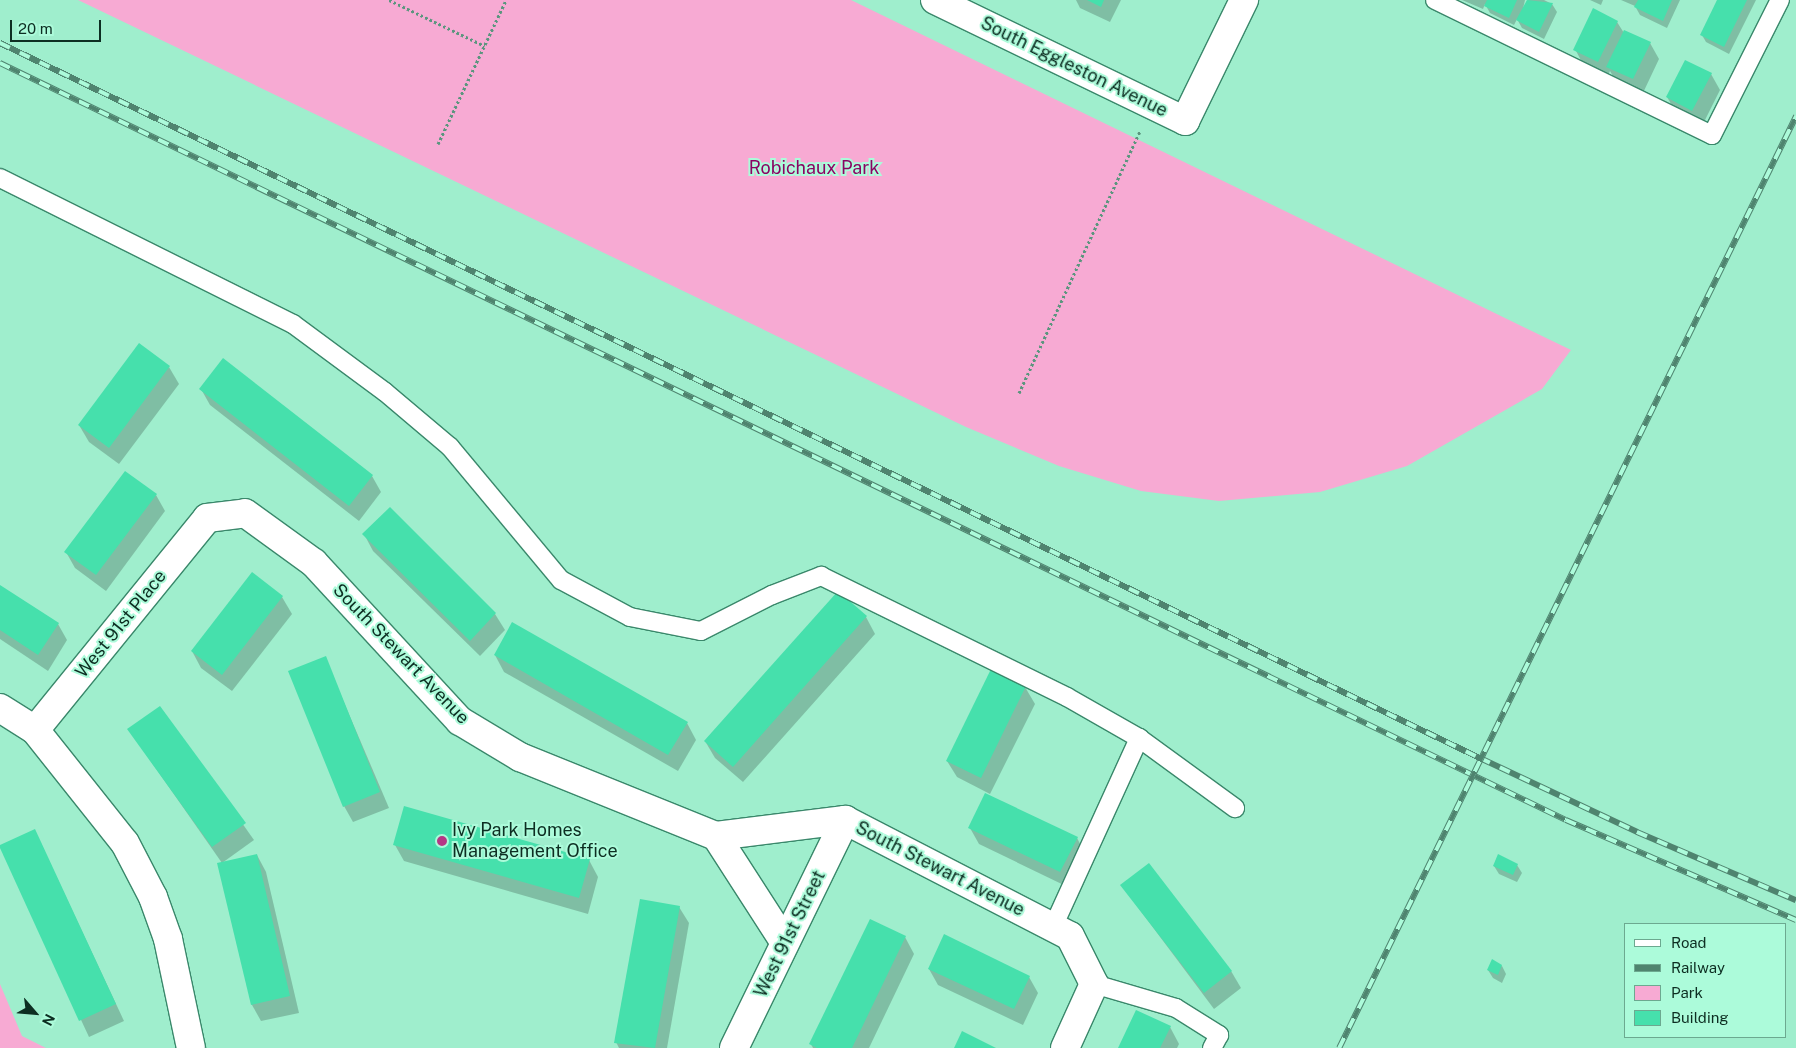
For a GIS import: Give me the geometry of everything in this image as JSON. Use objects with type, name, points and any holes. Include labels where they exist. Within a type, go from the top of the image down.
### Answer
[{"type":"street","name":"South Eggleston Avenue","points":[[935,0],[1185,121],[1244,0]]},
{"type":"street","name":"South Stewart Avenue","points":[[207,518],[245,513],[314,563],[460,721],[520,757],[716,836],[845,820],[1061,932]]},
{"type":"street","name":"West 91st Place","points":[[35,730],[207,518]]},
{"type":"street","points":[[0,708],[35,730],[125,843],[153,897],[168,939],[191,1048]]},
{"type":"street","name":"West 91st Street","points":[[734,1048],[845,820]]},
{"type":"street","points":[[716,836],[785,943]]},
{"type":"street","points":[[1061,932],[1094,984],[1065,1048]]},
{"type":"lane","points":[[1435,0],[1712,135],[1780,0]]},
{"type":"lane","points":[[0,178],[293,324],[385,392],[450,447],[561,580],[630,617],[701,632],[772,595],[821,576],[1067,697],[1139,738],[1235,808]]},
{"type":"lane","points":[[1061,932],[1139,738]]},
{"type":"lane","points":[[1094,984],[1176,1008],[1219,1034],[1212,1048]]},
{"type":"path","points":[[390,0],[485,46]]},
{"type":"path","points":[[438,144],[506,0]]},
{"type":"path","points":[[1019,393],[1140,130]]},
{"type":"green space","name":"Robichaux Park","points":[[78,0],[851,0],[1571,350],[1542,389],[1407,466],[1320,492],[1219,501],[1141,491],[1059,466],[966,427]]},
{"type":"green space","points":[[0,984],[22,1036],[46,1048],[0,1048]]},
{"type":"building","points":[[1087,0],[1104,0],[1101,7]]},
{"type":"building","points":[[1487,0],[1517,0],[1509,18],[1484,6]]},
{"type":"building","points":[[1527,0],[1553,3],[1539,32],[1516,20]]},
{"type":"building","points":[[1638,0],[1672,0],[1663,21],[1634,7]]},
{"type":"building","points":[[1717,0],[1747,0],[1724,47],[1700,35]]},
{"type":"building","points":[[1593,8],[1618,21],[1598,62],[1573,50]]},
{"type":"building","points":[[1624,30],[1651,42],[1633,79],[1606,67]]},
{"type":"building","points":[[1685,60],[1712,73],[1692,111],[1666,97]]},
{"type":"building","points":[[139,343],[170,366],[109,448],[78,425]]},
{"type":"building","points":[[223,358],[373,475],[349,506],[199,389]]},
{"type":"building","points":[[125,471],[157,494],[96,575],[64,552]]},
{"type":"building","points":[[390,507],[496,613],[470,641],[362,534]]},
{"type":"building","points":[[252,572],[283,596],[222,675],[191,651]]},
{"type":"building","points":[[0,585],[59,623],[38,655],[0,630]]},
{"type":"building","points":[[838,591],[867,616],[733,767],[704,741]]},
{"type":"building","points":[[512,622],[688,722],[668,755],[494,655]]},
{"type":"building","points":[[326,656],[380,792],[343,807],[288,671]]},
{"type":"building","points":[[991,669],[1026,686],[981,778],[946,761]]},
{"type":"building","points":[[160,706],[246,823],[212,847],[127,729]]},
{"type":"building","points":[[985,793],[1078,837],[1060,872],[968,828]]},
{"type":"building","points":[[404,806],[590,859],[579,898],[393,845]]},
{"type":"building","points":[[35,829],[116,1004],[79,1021],[0,848],[0,845]]},
{"type":"building","points":[[257,854],[290,996],[251,1005],[217,863]]},
{"type":"building","points":[[1498,854],[1518,864],[1513,875],[1493,866]]},
{"type":"building","points":[[1149,863],[1232,971],[1204,993],[1120,885]]},
{"type":"building","points":[[640,899],[680,906],[655,1048],[614,1043]]},
{"type":"building","points":[[870,919],[906,936],[852,1048],[817,1048],[809,1044]]},
{"type":"building","points":[[944,934],[1030,976],[1014,1009],[928,969]]},
{"type":"building","points":[[1492,959],[1502,965],[1498,975],[1487,970]]},
{"type":"building","points":[[1136,1010],[1171,1026],[1160,1048],[1118,1048]]},
{"type":"building","points":[[962,1031],[996,1048],[954,1048]]},
{"type":"railway","points":[[0,43],[1480,758],[1637,832],[1796,900]]},
{"type":"railway","points":[[0,63],[1566,820],[1796,920]]},
{"type":"railway","points":[[1339,1048],[1796,116]]},
{"type":"place","name":"Ivy Park Homes Management Office","points":[[442,841]]}]
